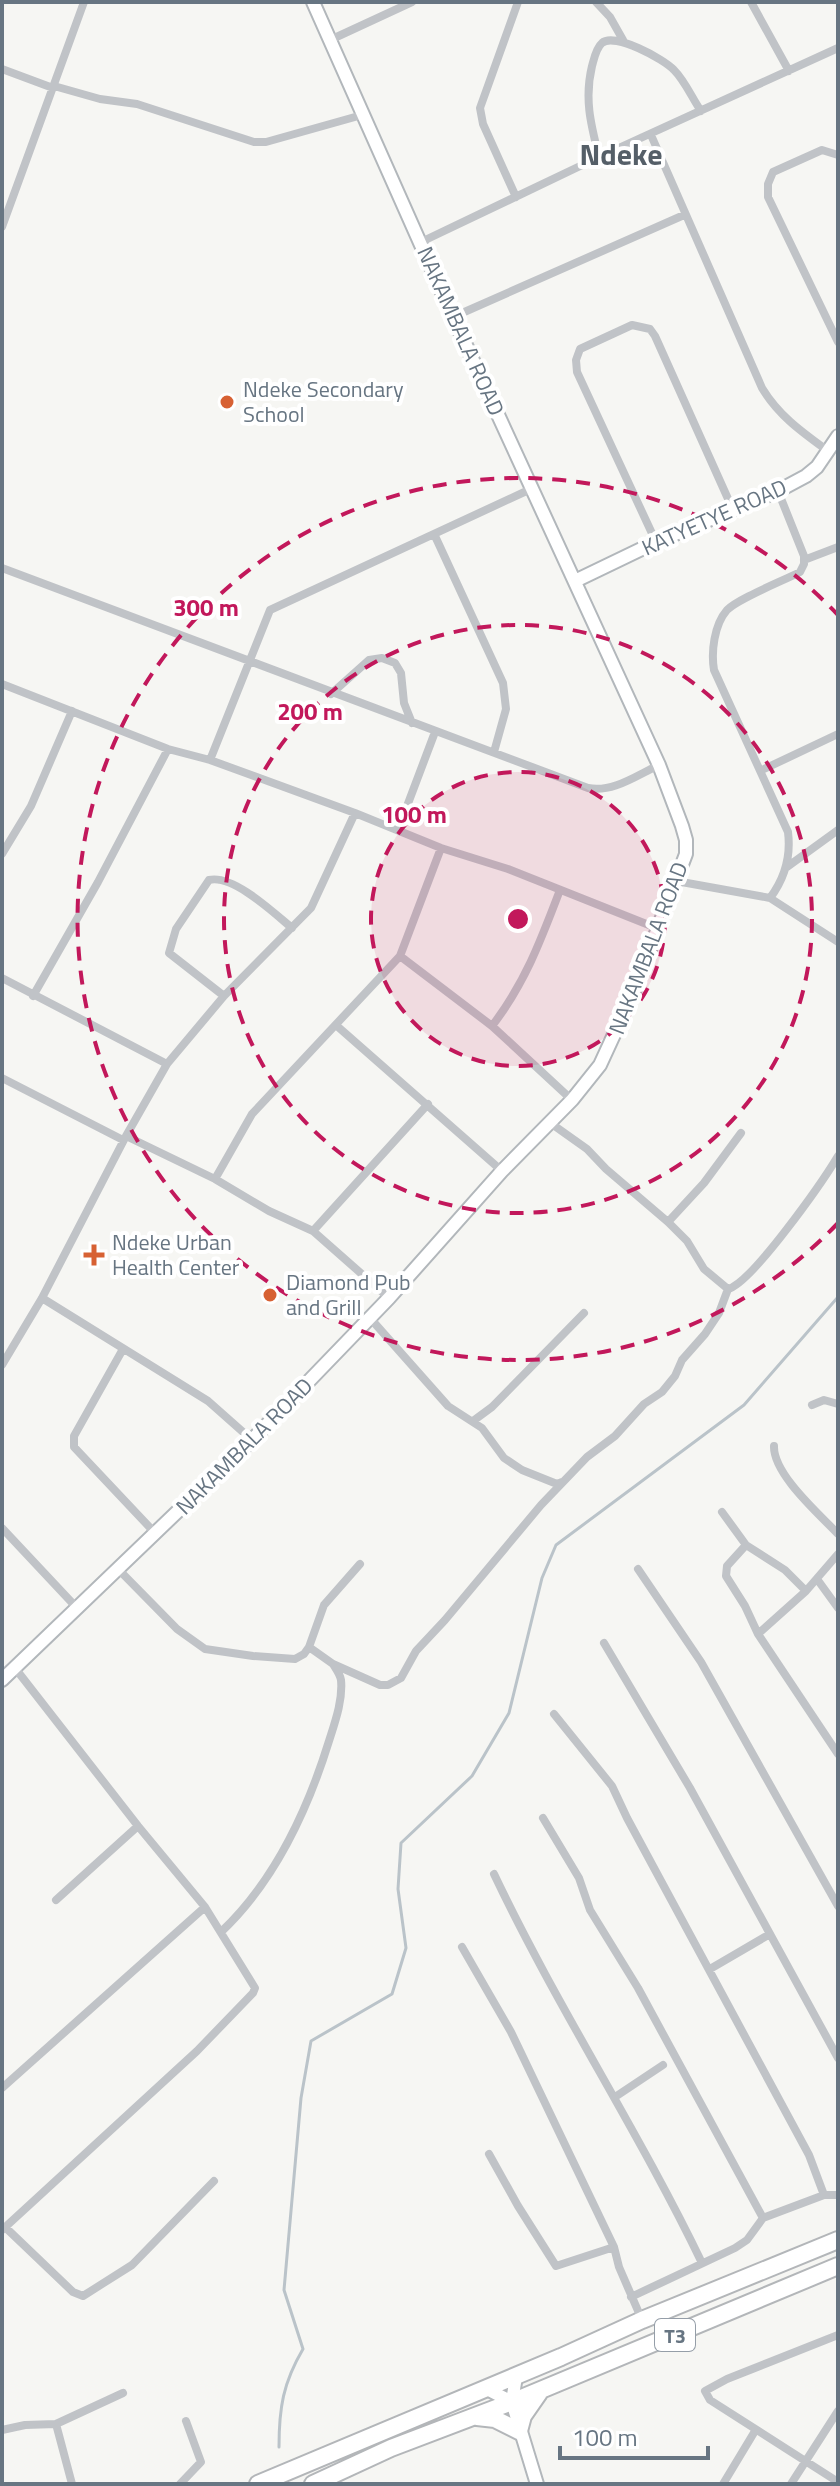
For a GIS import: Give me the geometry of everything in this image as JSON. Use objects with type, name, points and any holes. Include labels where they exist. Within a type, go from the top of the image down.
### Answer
[{"type":"highway","name":"T3","points":[[258,2484],[838,2240]]},
{"type":"highway","name":"T3","points":[[313,2484],[391,2448],[542,2390],[838,2266]]},
{"type":"highway","points":[[468,2417],[495,2419],[519,2431],[531,2401],[542,2390]]},
{"type":"main road","name":"NAKAMBALA ROAD","points":[[2,1680],[252,1440],[389,1298],[502,1171],[572,1100],[600,1065],[618,1031],[686,854],[686,840],[659,765],[453,317],[313,2]]},
{"type":"main road","name":"KATYETYE ROAD","points":[[575,581],[806,476],[817,467],[838,436]]},
{"type":"main road","points":[[516,2376],[512,2402],[537,2484]]},
{"type":"main road","points":[[485,2388],[512,2402]]},
{"type":"street","points":[[2,227],[84,2]]},
{"type":"street","points":[[330,40],[412,2]]},
{"type":"street","points":[[516,197],[483,124],[480,108],[518,2]]},
{"type":"street","points":[[596,2],[610,17],[623,40]]},
{"type":"street","points":[[751,2],[789,71]]},
{"type":"street","points":[[599,157],[587,112],[590,77],[595,55],[602,43],[611,39],[623,40],[673,69],[701,111]]},
{"type":"street","points":[[421,242],[838,48]]},
{"type":"street","points":[[2,69],[100,99],[137,104],[254,142],[266,142],[362,115]]},
{"type":"street","points":[[651,135],[768,398],[792,425],[828,451]]},
{"type":"street","points":[[838,155],[822,150],[773,172],[768,184],[768,197],[838,342]]},
{"type":"street","points":[[453,317],[684,215]]},
{"type":"street","points":[[656,542],[577,372],[576,360],[580,349],[632,325],[650,329],[655,336],[733,510]]},
{"type":"street","points":[[210,760],[270,610],[533,488]]},
{"type":"street","points":[[770,898],[787,867],[788,832],[712,660],[720,620],[728,609],[800,572],[804,560],[778,491]]},
{"type":"street","points":[[435,536],[503,683],[506,709],[494,752]]},
{"type":"street","points":[[804,560],[838,547]]},
{"type":"street","points":[[2,568],[251,660],[331,694],[599,790],[659,765]]},
{"type":"street","points":[[331,694],[369,660],[382,658],[395,663],[401,673],[404,703],[412,723]]},
{"type":"street","points":[[2,684],[168,749],[210,760],[355,813],[659,929]]},
{"type":"street","points":[[2,854],[31,806],[72,711]]},
{"type":"street","points":[[398,830],[435,732]]},
{"type":"street","points":[[762,770],[838,734]]},
{"type":"street","points":[[33,996],[168,749]]},
{"type":"street","points":[[2,1365],[42,1298],[124,1138],[167,1064],[224,996],[311,908],[355,813]]},
{"type":"street","points":[[787,867],[838,830]]},
{"type":"street","points":[[215,1179],[252,1114],[400,956],[441,848]]},
{"type":"street","points":[[224,996],[169,953],[176,929],[209,880],[219,879],[247,892],[292,928]]},
{"type":"street","points":[[676,881],[770,898],[838,942]]},
{"type":"street","points":[[492,1026],[514,997],[528,970],[560,890]]},
{"type":"street","points":[[400,956],[492,1026],[572,1100]]},
{"type":"street","points":[[2,978],[167,1064]]},
{"type":"street","points":[[337,1026],[502,1171]]},
{"type":"street","points":[[2,1078],[215,1179],[269,1211],[313,1231],[389,1298]]},
{"type":"street","points":[[313,1231],[428,1104]]},
{"type":"street","points":[[549,1122],[587,1149],[668,1222],[687,1241],[704,1269],[728,1289]]},
{"type":"street","points":[[668,1222],[704,1183],[741,1133]]},
{"type":"street","points":[[728,1289],[735,1287],[753,1269],[808,1200],[838,1156]]},
{"type":"street","points":[[309,1647],[333,1664],[380,1685],[388,1685],[401,1678],[416,1651],[563,1481],[587,1457],[615,1436],[644,1404],[662,1392],[682,1360],[719,1313],[728,1289]]},
{"type":"street","points":[[42,1298],[208,1401],[252,1440]]},
{"type":"street","points":[[473,1421],[492,1407],[584,1313]]},
{"type":"street","points":[[370,1318],[448,1406],[482,1428],[504,1458],[542,1479],[557,1484],[563,1481]]},
{"type":"street","points":[[123,1349],[74,1436],[74,1447],[156,1534]]},
{"type":"street","points":[[812,1405],[824,1400],[838,1404]]},
{"type":"street","points":[[774,1446],[777,1463],[796,1489],[838,1534]]},
{"type":"street","points":[[722,1512],[746,1545],[785,1570],[806,1591]]},
{"type":"street","points":[[2,1528],[77,1608]]},
{"type":"street","points":[[746,1545],[725,1571],[758,1634],[838,1754]]},
{"type":"street","points":[[758,1634],[806,1591],[838,1554]]},
{"type":"street","points":[[118,1569],[177,1629],[205,1649],[295,1659],[309,1647],[324,1605],[360,1564]]},
{"type":"street","points":[[638,1569],[701,1662],[838,1906]]},
{"type":"street","points":[[817,1579],[838,1608]]},
{"type":"street","points":[[604,1643],[690,1788],[838,2058]]},
{"type":"street","points":[[221,1932],[240,1913],[301,1817],[335,1722],[341,1684],[333,1664]]},
{"type":"street","points":[[15,1668],[205,1907],[253,1983],[253,1993],[197,2051],[4,2229],[73,2292],[83,2296],[132,2265],[214,2181]]},
{"type":"street","points":[[554,1714],[612,1786],[809,2155],[824,2195]]},
{"type":"street","points":[[543,1818],[579,1878],[590,1910],[638,1988],[763,2218]]},
{"type":"street","points":[[56,1900],[138,1826]]},
{"type":"street","points":[[494,1874],[530,1948],[615,2097],[702,2263]]},
{"type":"street","points":[[2,2088],[205,1907]]},
{"type":"street","points":[[710,1969],[770,1934]]},
{"type":"street","points":[[462,1947],[511,2032],[614,2247],[619,2267],[642,2320]]},
{"type":"street","points":[[615,2097],[663,2065]]},
{"type":"street","points":[[489,2154],[556,2266],[614,2247]]},
{"type":"street","points":[[631,2297],[747,2240],[763,2218],[824,2195],[838,2195]]},
{"type":"street","points":[[838,2335],[727,2379],[705,2391],[710,2400],[755,2431],[838,2482]]},
{"type":"street","points":[[2,2430],[25,2425],[56,2424],[123,2393]]},
{"type":"street","points":[[791,2484],[838,2411]]},
{"type":"street","points":[[180,2484],[201,2462],[186,2421]]},
{"type":"street","points":[[56,2424],[72,2484]]},
{"type":"street","points":[[723,2484],[755,2431]]},
{"type":"waterway","points":[[279,2447],[284,2396],[303,2349],[284,2290],[301,2098],[311,2041],[392,1994],[406,1948],[398,1889],[401,1843],[472,1776],[509,1713],[542,1578],[556,1545],[744,1405],[838,1297]]},
{"type":"place","name":"Ndeke Secondary School","points":[[227,402]]},
{"type":"place","name":"Ndeke Urban Health Center","points":[[94,1255]]},
{"type":"place","name":"Diamond Pub and Grill","points":[[270,1295]]},
{"type":"district","name":"Ndeke","points":[[621,154]]}]
